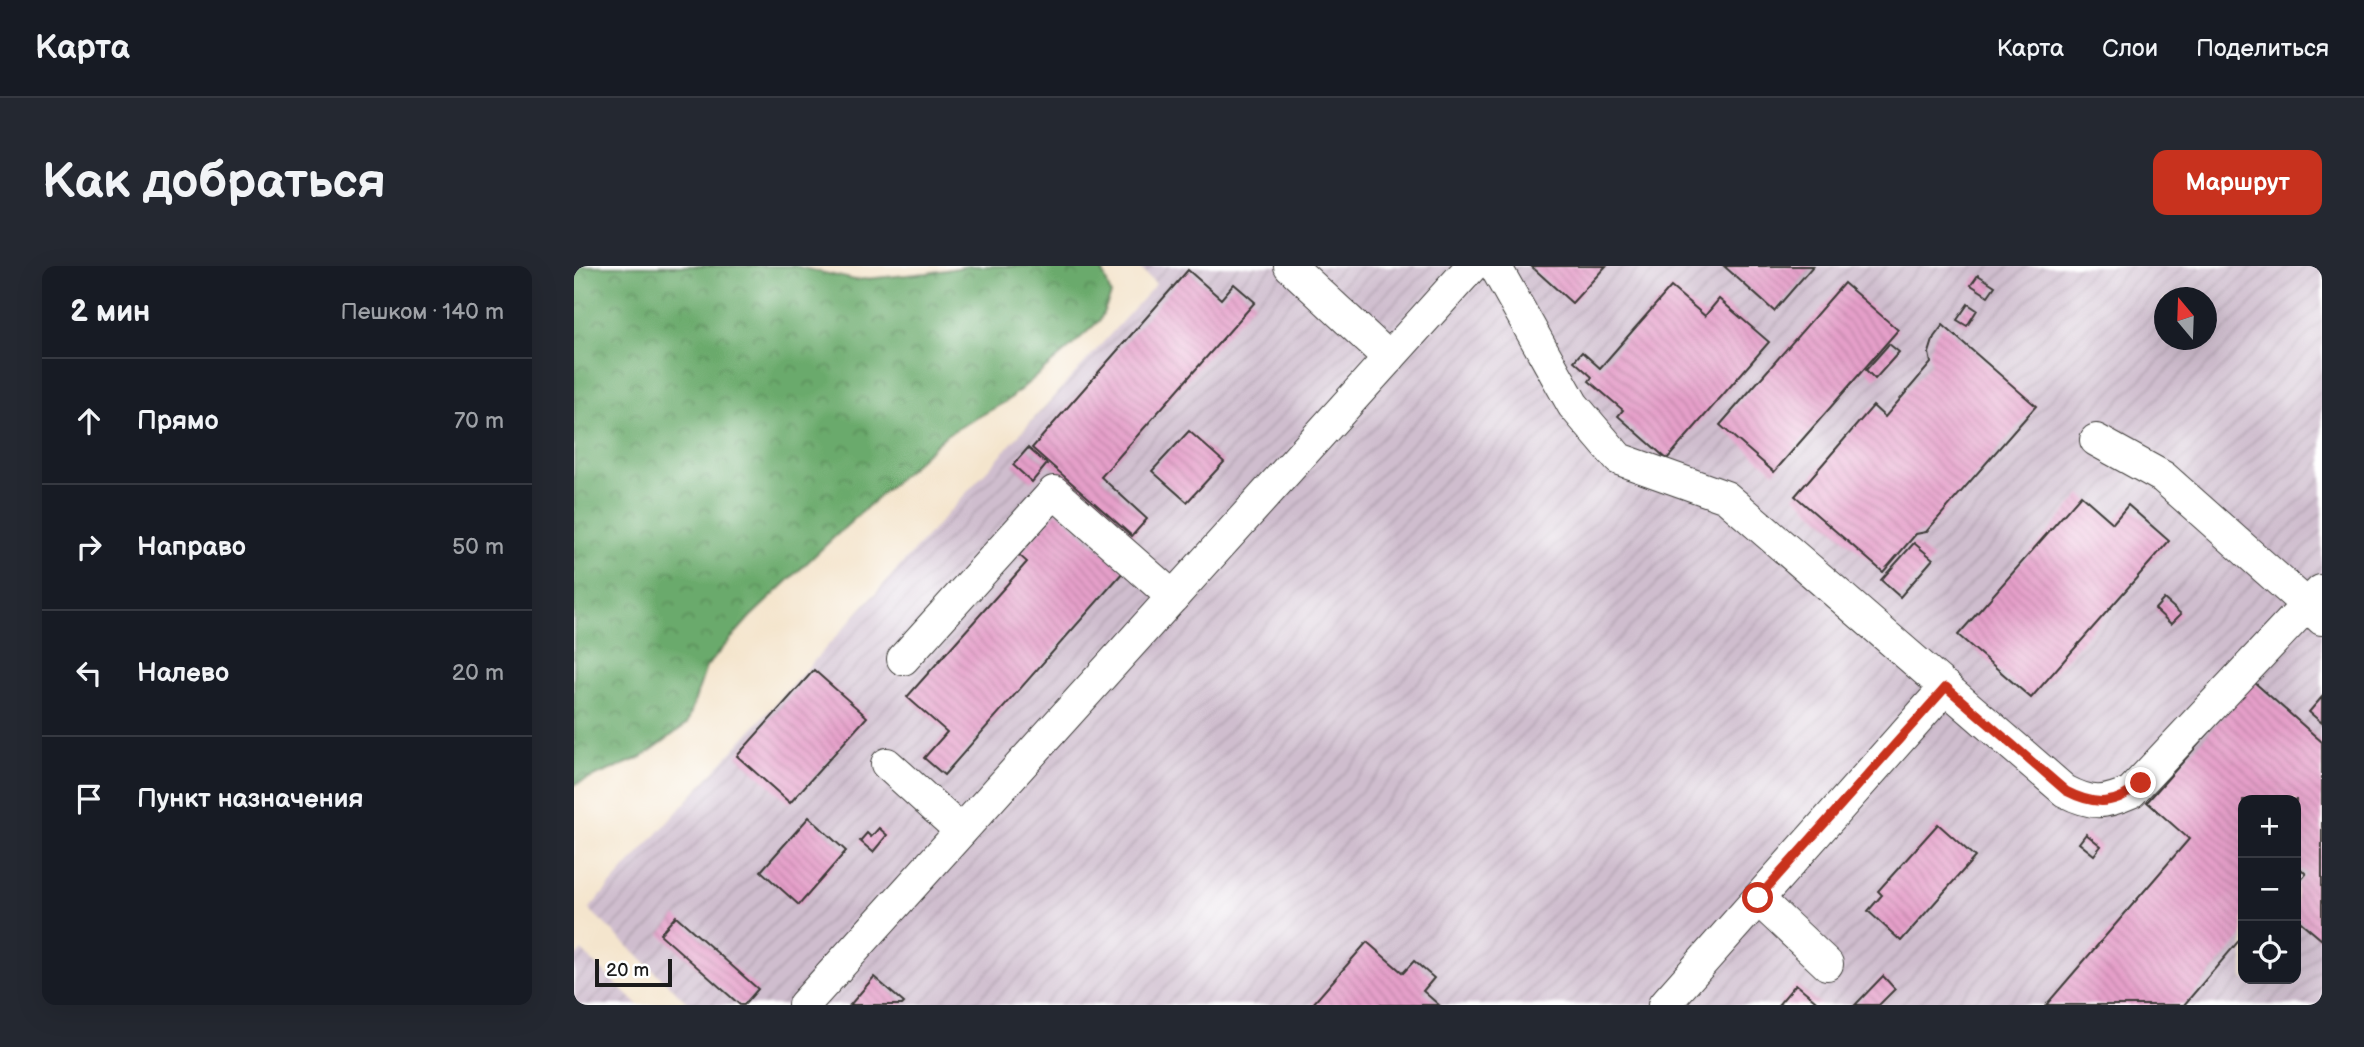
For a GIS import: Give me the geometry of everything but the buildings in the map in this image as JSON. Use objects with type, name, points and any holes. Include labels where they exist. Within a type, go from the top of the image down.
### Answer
[{"type":"lane","points":[[1290,266],[1389,358]]},
{"type":"lane","points":[[804,1005],[1472,266]]},
{"type":"lane","points":[[1495,266],[1573,405],[1619,459],[1726,497],[2066,791],[2085,801],[2110,802],[2131,792],[2141,783],[2317,605],[2163,477],[2096,440]]},
{"type":"lane","points":[[903,659],[1054,492],[1173,597]]},
{"type":"lane","points":[[1664,1005],[1946,687]]},
{"type":"lane","points":[[887,764],[961,831]]},
{"type":"lane","points":[[1758,898],[1827,964]]},
{"type":"shaded area","points":[[1138,266],[2322,266],[2322,1005],[690,1005],[589,909],[1156,284]]},
{"type":"shaded area","points":[[582,951],[638,1005],[574,1005],[574,958]]},
{"type":"green space","points":[[574,266],[794,266],[855,280],[970,266],[1101,266],[1111,295],[1100,320],[1066,351],[1007,401],[946,435],[750,617],[706,667],[687,724],[642,757],[574,785]]},
{"type":"route","points":[[1758,898],[1946,687],[2066,791],[2085,801],[2110,802],[2131,792],[2141,783]]}]
